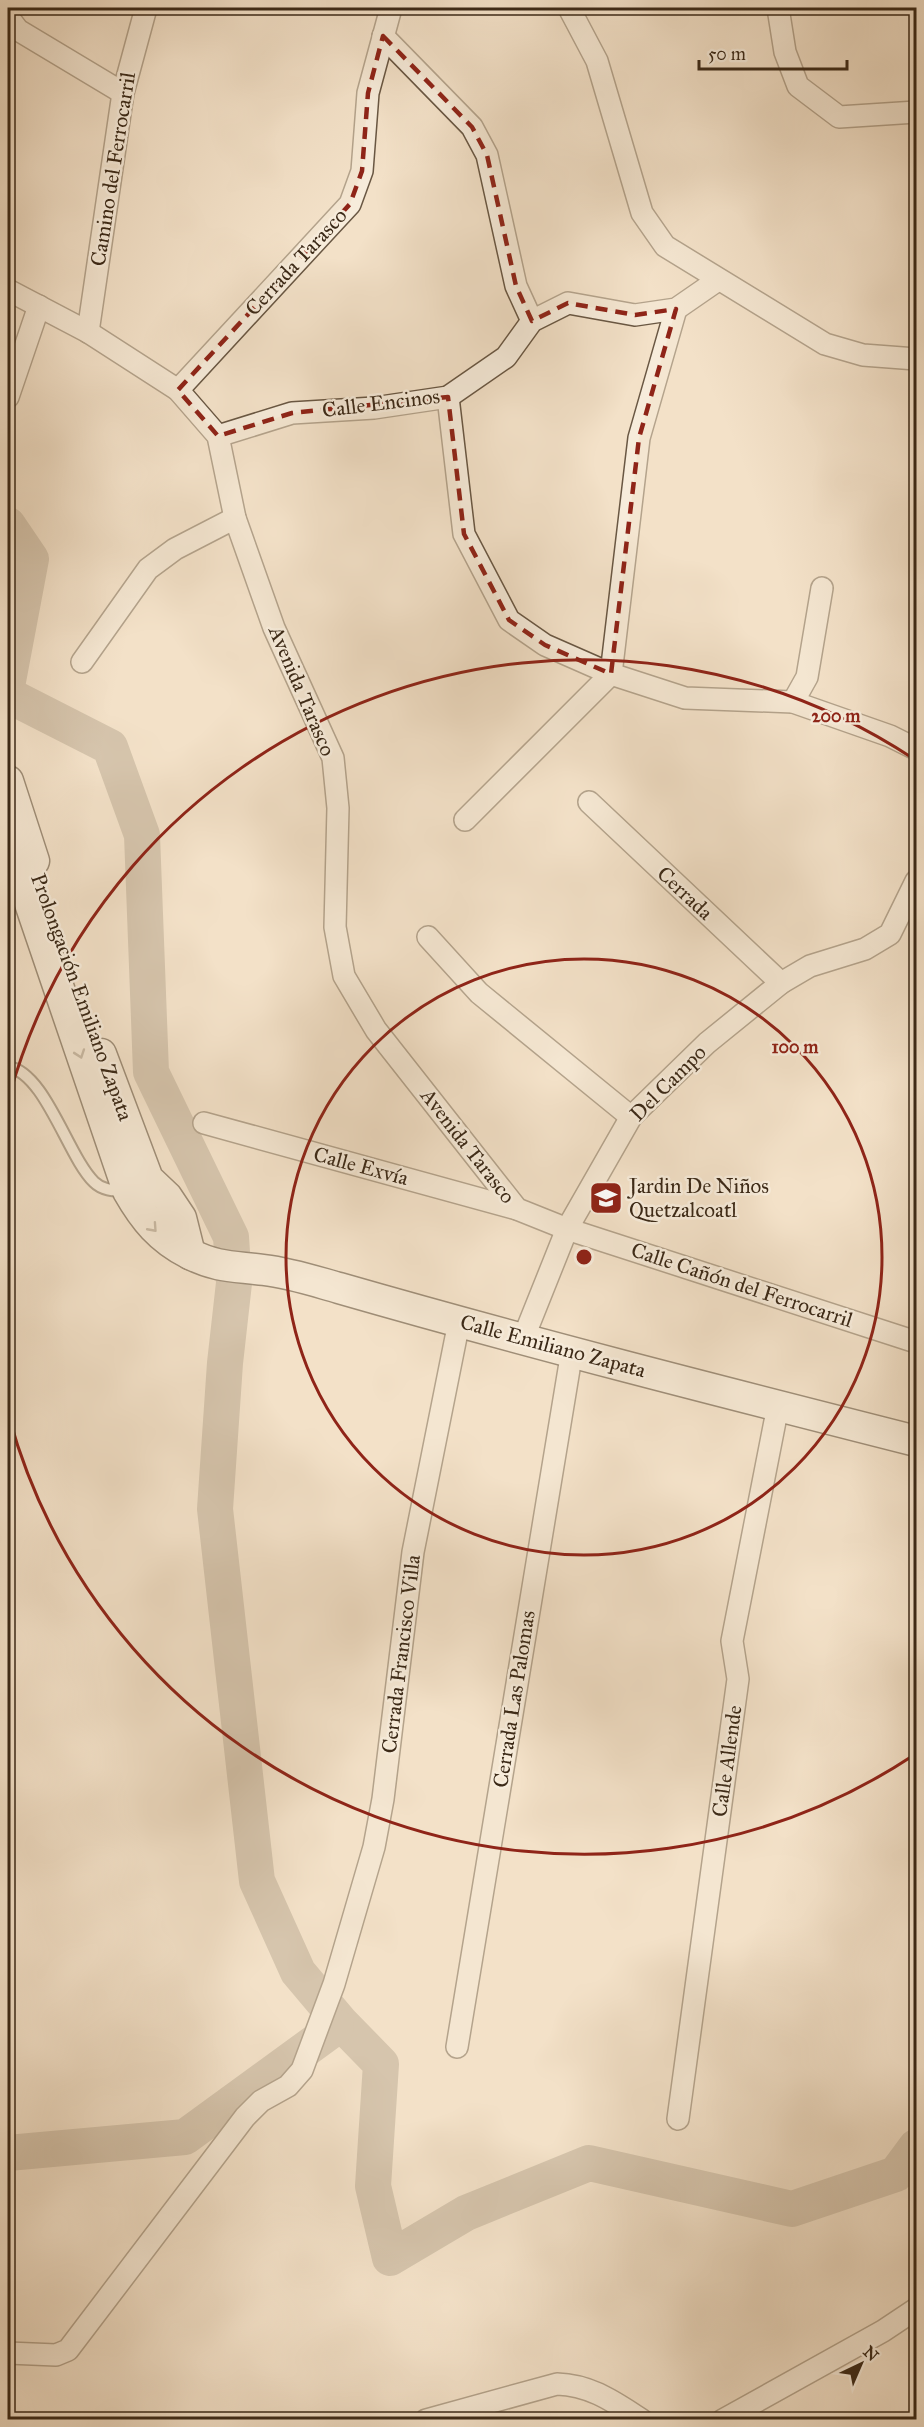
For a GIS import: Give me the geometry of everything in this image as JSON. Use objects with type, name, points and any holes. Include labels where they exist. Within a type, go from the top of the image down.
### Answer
[{"type":"main road","name":"Prolongación Emiliano Zapata","points":[[8,782],[138,1185]]},
{"type":"main road","name":"Prolongación Emiliano Zapata","points":[[8,839],[138,1185]]},
{"type":"main road","name":"Calle Emiliano Zapata","points":[[138,1185],[167,1197],[181,1218],[190,1254],[222,1267],[295,1275],[459,1322],[916,1441]]},
{"type":"street","name":"Camino del Ferrocarril","points":[[88,332],[123,93],[146,8]]},
{"type":"street","name":"Cerrada Tarasco","points":[[178,390],[350,204],[362,171],[368,93],[391,8]]},
{"type":"street","points":[[569,8],[597,61],[642,213],[665,246],[825,344],[863,355],[916,358]]},
{"type":"street","points":[[778,8],[785,52],[798,86],[839,117],[916,112]]},
{"type":"street","points":[[8,17],[18,30],[123,93]]},
{"type":"street","points":[[383,36],[472,127],[487,155],[516,286],[532,321]]},
{"type":"street","name":"Calle Encinos","points":[[218,436],[292,413],[374,408],[448,397],[506,357],[532,321],[568,303],[635,315],[676,309],[718,280]]},
{"type":"street","name":"Avenida Tarasco","points":[[8,290],[88,332],[178,390],[218,436],[235,518],[274,628],[333,758],[338,808],[335,927],[344,976],[376,1030],[517,1209],[567,1229]]},
{"type":"street","points":[[8,397],[39,306]]},
{"type":"street","points":[[465,820],[611,674],[639,438],[676,309]]},
{"type":"street","points":[[448,397],[464,534],[509,620],[545,645],[611,674],[685,698],[793,702],[890,736],[916,749]]},
{"type":"street","points":[[82,662],[148,569],[175,549],[235,518]]},
{"type":"street","points":[[793,702],[807,677],[822,588]]},
{"type":"street","name":"Cerrada","points":[[589,802],[781,983]]},
{"type":"street","name":"Del Campo","points":[[523,1339],[567,1229],[631,1117],[707,1043],[781,983],[810,966],[865,949],[890,934],[916,881]]},
{"type":"street","points":[[428,937],[479,993],[631,1117]]},
{"type":"street","name":"Calle Exvía","points":[[204,1123],[517,1209]]},
{"type":"street","name":"Calle Cañón del Ferrocarril","points":[[567,1229],[916,1342]]},
{"type":"street","name":"Cerrada Francisco Villa","points":[[8,2353],[56,2355],[68,2350],[245,2117],[261,2101],[288,2086],[302,2070],[334,1984],[371,1857],[383,1799],[413,1552],[459,1322]]},
{"type":"street","name":"Cerrada Las Palomas","points":[[457,2047],[572,1351]]},
{"type":"street","name":"Calle Allende","points":[[678,2119],[738,1679],[732,1641],[778,1406]]},
{"type":"street","points":[[723,2420],[883,2331],[916,2309]]},
{"type":"street","points":[[428,2419],[557,2384],[575,2385],[594,2390],[642,2420]]},
{"type":"lane","points":[[8,1068],[32,1081],[94,1182],[111,1192],[138,1185]]},
{"type":"highlighted area","points":[[383,36],[472,127],[487,155],[516,286],[532,321],[568,303],[635,315],[676,309],[639,438],[611,674],[545,645],[509,620],[464,534],[448,397],[292,413],[218,436],[178,390],[350,204],[362,171],[368,93]]},
{"type":"waterway","points":[[8,525],[31,559],[8,681]]},
{"type":"waterway","points":[[8,695],[110,747],[142,835],[151,1072],[231,1237],[234,1283],[225,1363],[215,1509],[257,1881],[298,1972],[341,2023],[381,2064],[373,2186],[390,2258],[466,2213],[589,2163],[792,2209],[896,2174],[916,2147]]},
{"type":"waterway","points":[[8,2153],[185,2137],[336,2027]]},
{"type":"place","name":"Jardin De Niños Quetzalcoatl","points":[[606,1198]]}]
